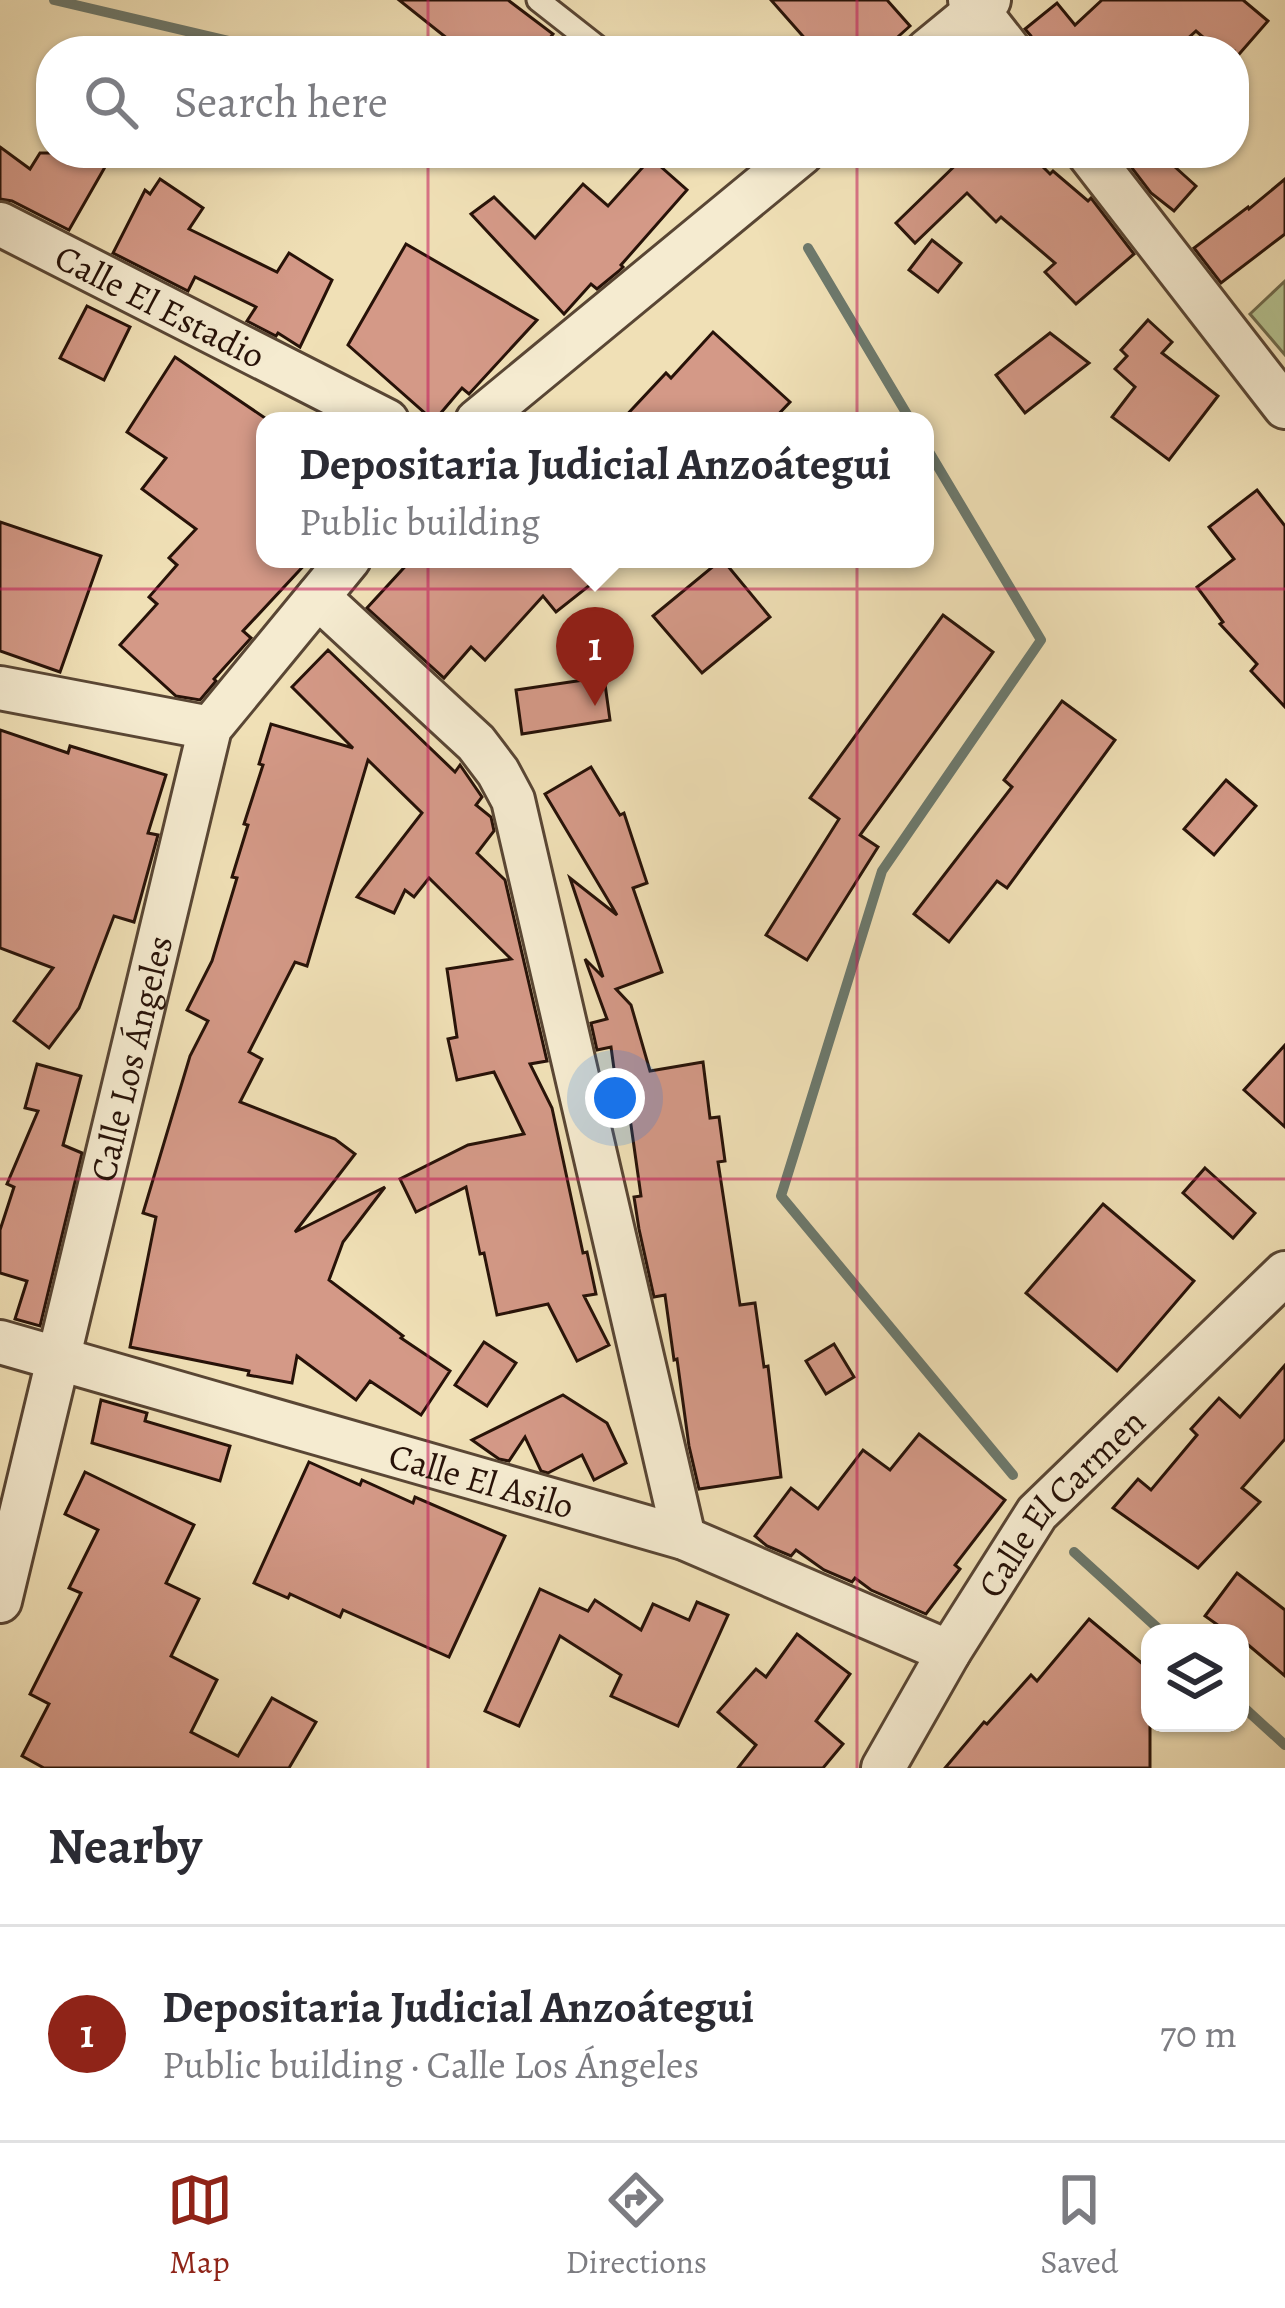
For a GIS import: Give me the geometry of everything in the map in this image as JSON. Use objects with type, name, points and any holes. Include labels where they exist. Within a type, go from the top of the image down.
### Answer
[{"type":"street","points":[[943,36],[979,3],[1000,36]]},
{"type":"street","points":[[488,412],[775,168]]},
{"type":"street","points":[[1100,168],[1285,407]]},
{"type":"street","name":"Calle El Estadio","points":[[0,224],[370,412]]},
{"type":"street","name":"Calle Los Ángeles","points":[[0,1601],[210,728],[342,568]]},
{"type":"street","points":[[318,597],[476,743],[513,800],[684,1538]]},
{"type":"street","points":[[0,688],[210,728]]},
{"type":"street","name":"Calle El Carmen","points":[[883,1768],[1036,1513],[1285,1274]]},
{"type":"street","name":"Calle El Asilo","points":[[0,1342],[684,1538],[949,1652]]},
{"type":"lane","points":[[538,0],[584,36]]},
{"type":"green space","points":[[1285,281],[1285,355],[1250,314]]},
{"type":"building","points":[[399,0],[508,0],[553,34],[551,36],[444,36]]},
{"type":"building","points":[[771,0],[887,0],[910,26],[899,36],[803,36]]},
{"type":"building","points":[[1102,0],[1243,0],[1268,21],[1249,43],[1249,36],[1202,36],[1196,31],[1190,36],[1031,36],[1025,29],[1057,3],[1075,25]]},
{"type":"building","points":[[0,147],[30,169],[36,159],[36,168],[104,168],[69,230],[0,199]]},
{"type":"building","points":[[642,168],[662,168],[687,190],[623,267],[597,289],[591,284],[564,314],[471,214],[494,197],[535,238],[583,184],[608,206]]},
{"type":"building","points":[[953,168],[1044,168],[1088,201],[1091,198],[1134,254],[1076,304],[1045,272],[1055,263],[1001,217],[996,222],[967,193],[915,243],[896,223]]},
{"type":"building","points":[[1132,168],[1176,168],[1196,186],[1174,211],[1151,193]]},
{"type":"building","points":[[160,179],[203,208],[189,229],[277,272],[289,253],[332,280],[300,347],[247,321],[256,307],[195,277],[188,291],[113,253],[145,190],[150,194]]},
{"type":"building","points":[[1285,179],[1285,234],[1221,283],[1194,248]]},
{"type":"building","points":[[932,240],[961,263],[938,292],[909,270]]},
{"type":"building","points":[[406,244],[537,320],[469,394],[462,388],[442,412],[424,412],[348,345]]},
{"type":"building","points":[[87,306],[130,327],[104,380],[60,358]]},
{"type":"building","points":[[1148,320],[1172,342],[1162,353],[1218,396],[1169,460],[1112,417],[1135,387],[1115,369],[1127,356],[1121,350]]},
{"type":"building","points":[[713,332],[790,402],[781,412],[629,412],[666,373],[671,378]]},
{"type":"building","points":[[1050,333],[1089,363],[1025,413],[996,375]]},
{"type":"building","points":[[175,357],[256,412],[256,568],[302,568],[243,631],[251,638],[200,700],[176,696],[120,645],[157,604],[149,597],[177,565],[169,558],[196,529],[142,489],[166,458],[127,432]]},
{"type":"building","points":[[1257,490],[1285,526],[1285,707],[1251,671],[1257,664],[1220,624],[1223,622],[1197,587],[1234,559],[1209,527]]},
{"type":"building","points":[[0,522],[101,556],[60,672],[0,651]]},
{"type":"building","points":[[404,568],[612,568],[556,612],[543,596],[485,660],[471,647],[444,678],[367,608]]},
{"type":"building","points":[[711,568],[729,568],[770,617],[702,673],[653,616]]},
{"type":"building","points":[[943,615],[993,652],[860,835],[878,847],[807,960],[766,935],[839,819],[810,798]]},
{"type":"building","points":[[328,650],[455,772],[460,765],[482,797],[476,805],[491,817],[494,831],[477,853],[505,880],[547,1061],[530,1064],[552,1108],[583,1253],[587,1252],[596,1294],[584,1296],[609,1345],[577,1361],[548,1304],[497,1315],[466,1187],[416,1212],[400,1179],[468,1145],[524,1134],[494,1072],[457,1080],[448,1039],[457,1037],[447,969],[511,959],[429,878],[414,897],[405,890],[394,913],[357,897],[422,813],[368,760],[307,966],[295,962],[249,1052],[262,1059],[240,1102],[335,1139],[355,1154],[295,1232],[385,1187],[343,1242],[329,1280],[450,1371],[421,1415],[370,1381],[356,1400],[297,1356],[292,1383],[130,1347],[156,1217],[143,1213],[190,1056],[208,1021],[187,1010],[212,961],[237,878],[232,877],[271,724],[353,748],[292,687]]},
{"type":"building","points":[[604,677],[610,720],[522,734],[516,690]]},
{"type":"building","points":[[1062,701],[1115,740],[1007,888],[997,881],[949,942],[914,914],[1012,787],[1004,780]]},
{"type":"building","points":[[0,730],[68,753],[70,746],[166,775],[148,833],[158,835],[134,922],[114,916],[79,1008],[49,1048],[14,1021],[53,968],[0,948]]},
{"type":"building","points":[[591,767],[620,815],[624,813],[647,883],[633,888],[662,972],[616,989],[631,1005],[650,1071],[703,1062],[710,1118],[719,1117],[725,1161],[718,1162],[740,1305],[755,1303],[781,1477],[699,1489],[665,1295],[654,1297],[639,1229],[634,1197],[641,1196],[630,1118],[621,1120],[611,1047],[597,1050],[591,1023],[607,1019],[585,959],[603,977],[570,878],[617,915],[545,794]]},
{"type":"building","points":[[1226,780],[1256,806],[1214,855],[1184,829]]},
{"type":"building","points":[[1285,1045],[1285,1127],[1244,1090]]},
{"type":"building","points":[[37,1064],[81,1076],[63,1145],[82,1153],[40,1326],[15,1319],[27,1281],[0,1273],[0,1230],[14,1187],[7,1184],[38,1111],[25,1108]]},
{"type":"building","points":[[1205,1168],[1255,1213],[1233,1238],[1183,1193]]},
{"type":"building","points":[[1103,1204],[1194,1281],[1117,1371],[1026,1293]]},
{"type":"building","points":[[484,1342],[516,1363],[487,1406],[455,1385]]},
{"type":"building","points":[[834,1344],[854,1377],[826,1394],[806,1361]]},
{"type":"building","points":[[1285,1365],[1285,1439],[1242,1488],[1260,1502],[1198,1568],[1113,1508],[1138,1479],[1151,1490],[1197,1435],[1191,1429],[1219,1398],[1240,1417]]},
{"type":"building","points":[[563,1395],[607,1423],[626,1463],[594,1480],[582,1455],[548,1473],[541,1471],[525,1437],[509,1461],[472,1440]]},
{"type":"building","points":[[101,1400],[147,1413],[145,1421],[230,1446],[220,1481],[92,1443]]},
{"type":"building","points":[[919,1434],[1005,1500],[955,1565],[960,1569],[926,1614],[855,1578],[852,1582],[824,1570],[796,1550],[791,1556],[755,1536],[791,1488],[818,1509],[863,1450],[890,1470]]},
{"type":"building","points":[[309,1462],[413,1503],[415,1497],[505,1536],[449,1657],[343,1610],[340,1617],[254,1583]]},
{"type":"building","points":[[85,1472],[194,1525],[166,1583],[199,1599],[171,1656],[217,1680],[191,1732],[238,1756],[272,1698],[316,1722],[289,1768],[44,1768],[22,1756],[49,1704],[30,1694],[81,1593],[69,1588],[98,1530],[65,1514]]},
{"type":"building","points":[[1237,1573],[1285,1610],[1285,1676],[1249,1646],[1249,1624],[1216,1624],[1205,1616]]},
{"type":"building","points":[[540,1589],[588,1611],[595,1600],[641,1630],[653,1604],[689,1620],[697,1602],[728,1615],[678,1726],[611,1696],[621,1675],[560,1636],[519,1726],[485,1711]]},
{"type":"building","points":[[1089,1619],[1141,1662],[1141,1732],[1150,1732],[1150,1768],[945,1768],[1031,1675],[1037,1681]]},
{"type":"building","points":[[797,1634],[850,1674],[816,1721],[843,1744],[823,1768],[738,1768],[756,1745],[718,1712],[756,1669],[766,1677]]},
{"type":"waterway","points":[[54,0],[207,36]]},
{"type":"waterway","points":[[808,248],[906,412]]},
{"type":"waterway","points":[[934,460],[1041,640],[882,871],[781,1196],[1013,1475]]},
{"type":"waterway","points":[[1074,1552],[1153,1624]]},
{"type":"waterway","points":[[1249,1712],[1285,1745]]},
{"type":"place","name":"Depositaria Judicial Anzoátegui","points":[[595,706]]}]
